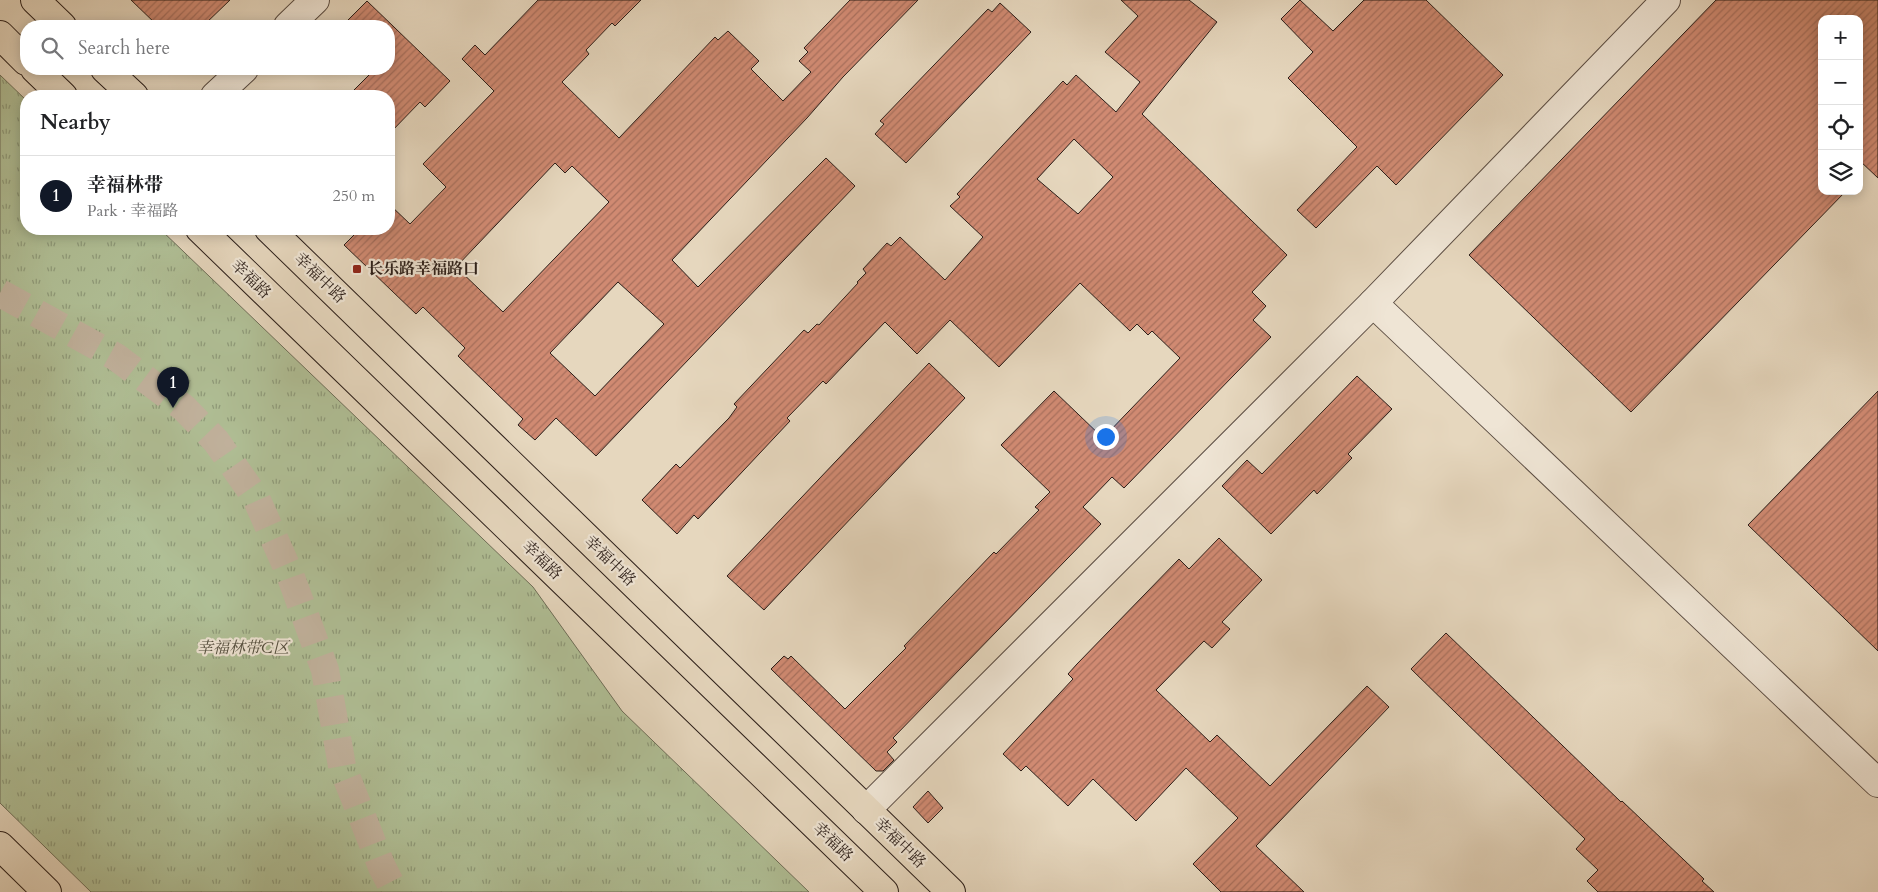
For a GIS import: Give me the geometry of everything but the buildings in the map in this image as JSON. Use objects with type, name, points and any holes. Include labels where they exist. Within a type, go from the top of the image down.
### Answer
[{"type":"main road","points":[[35,0],[56,20]]},
{"type":"main road","points":[[0,35],[20,55]]},
{"type":"main road","points":[[41,75],[57,90]]},
{"type":"main road","points":[[111,75],[128,90]]},
{"type":"main road","name":"幸福路","points":[[206,235],[884,892]]},
{"type":"main road","name":"幸福中路","points":[[276,235],[950,892]]},
{"type":"main road","points":[[0,846],[47,892]]},
{"type":"street","points":[[294,20],[315,0]]},
{"type":"street","points":[[866,810],[1373,303],[1666,0]]},
{"type":"street","points":[[221,90],[238,75]]},
{"type":"street","points":[[1373,303],[1878,783]]},
{"type":"green space","name":"幸福林带C区","points":[[0,75],[20,94],[20,235],[166,235],[533,587],[622,711],[809,892],[91,892],[0,803]]},
{"type":"tunnel","points":[[0,293],[116,357],[184,408],[216,441],[256,498],[289,572],[325,670],[342,766],[382,867],[395,892]]},
{"type":"place","name":"长乐路幸福路口","points":[[357,269]]},
{"type":"place","name":"幸福林带","points":[[173,408]]}]
